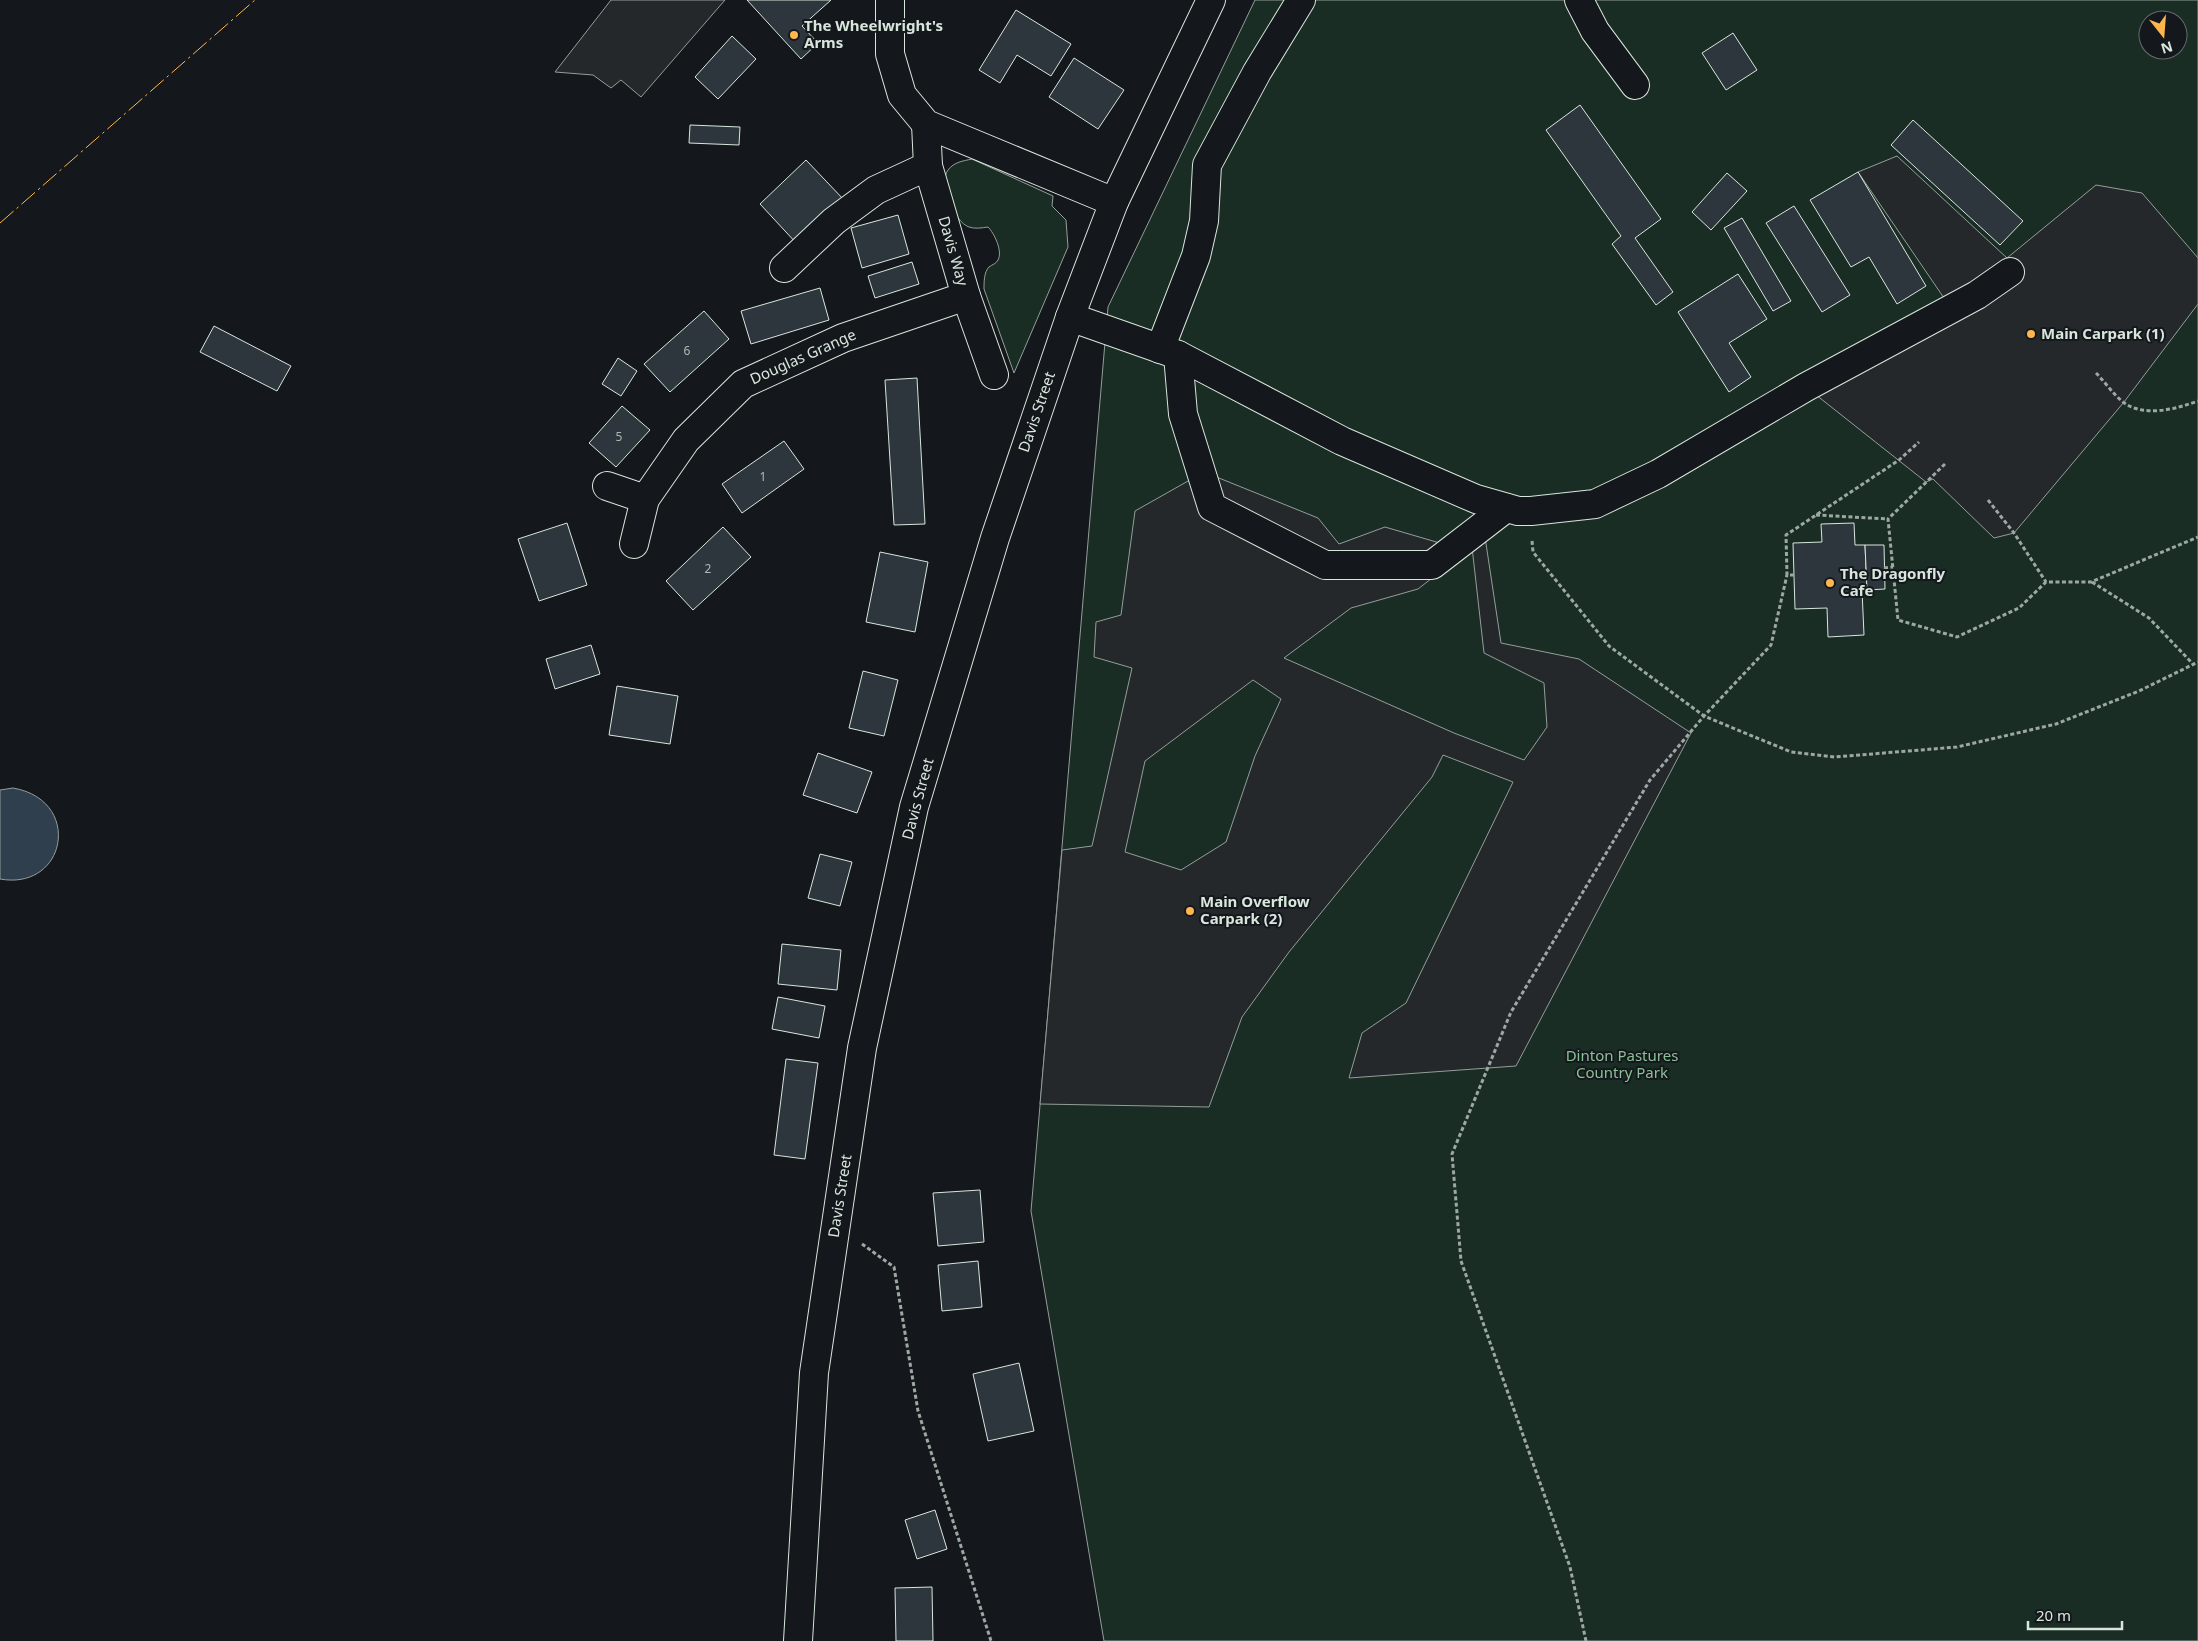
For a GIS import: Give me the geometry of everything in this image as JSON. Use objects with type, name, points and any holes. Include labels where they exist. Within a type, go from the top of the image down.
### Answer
[{"type":"main road","points":[[890,0],[890,54],[902,95],[926,124],[1114,202]]},
{"type":"main road","name":"Davis Street","points":[[798,1641],[814,1373],[862,1048],[914,807],[995,538],[1070,317],[1114,202],[1211,0]]},
{"type":"main road","points":[[1301,0],[1257,72],[1207,165],[1204,221],[1169,352],[1183,414],[1212,507],[1326,566],[1432,565],[1519,509]]},
{"type":"main road","points":[[1579,0],[1595,31],[1635,86]]},
{"type":"main road","name":"Davis Way","points":[[926,124],[928,166],[966,296],[994,375]]},
{"type":"main road","points":[[784,268],[834,221],[876,190],[928,166]]},
{"type":"main road","points":[[1070,317],[1169,352],[1342,441],[1476,499],[1519,509],[1595,504],[1658,474],[1806,387],[1977,295],[2010,272]]},
{"type":"main road","name":"Douglas Grange","points":[[634,544],[645,500],[686,440],[743,384],[843,338],[966,296]]},
{"type":"main road","points":[[607,486],[645,500]]},
{"type":"path","points":[[2096,373],[2124,402],[2142,410],[2178,408],[2198,401]]},
{"type":"path","points":[[1586,1641],[1570,1567],[1461,1261],[1452,1154],[1511,1012],[1650,780],[1704,716],[1771,645],[1787,575],[1786,535],[1899,460],[1918,442]]},
{"type":"path","points":[[1815,515],[1888,519],[1945,464]]},
{"type":"path","points":[[1988,500],[2014,533],[2046,582]]},
{"type":"path","points":[[1519,509],[1533,552],[1609,646],[1704,716],[1791,752],[1836,757],[1957,747],[2056,724],[2139,691],[2198,662]]},
{"type":"path","points":[[1888,519],[1898,620],[1957,637],[2019,608],[2046,582],[2091,582],[2198,537]]},
{"type":"path","points":[[1884,568],[1893,567]]},
{"type":"path","points":[[1787,575],[1794,575]]},
{"type":"path","points":[[2091,582],[2148,618],[2194,664]]},
{"type":"path","points":[[835,1224],[894,1267],[918,1411],[991,1641]]},
{"type":"green space","name":"Dinton Pastures Country Park","points":[[1255,0],[2198,0],[2198,1641],[1104,1641],[1031,1211],[1108,307]]},
{"type":"green space","points":[[972,159],[1053,196],[1052,206],[1066,220],[1068,247],[1014,373],[984,289],[986,272],[997,261],[999,256],[997,242],[988,227],[973,228],[963,224],[953,210],[946,192],[945,176],[950,167],[962,161]]},
{"type":"shaded area","points":[[611,0],[725,0],[641,97],[621,80],[611,88],[593,75],[555,72]]},
{"type":"shaded area","name":"Main Carpark (1)","points":[[1897,156],[2007,258],[2096,185],[2142,193],[2198,258],[2198,304],[2124,402],[2014,533],[1994,538],[1933,479],[1926,482],[1806,387],[1944,298],[1858,172]]},
{"type":"shaded area","points":[[1204,472],[1318,518],[1339,544],[1385,527],[1450,546],[1485,537],[1501,643],[1579,659],[1691,733],[1516,1066],[1349,1078],[1362,1033],[1406,1003],[1513,782],[1443,755],[1432,777],[1289,952],[1242,1017],[1209,1107],[1040,1104],[1062,850],[1092,846],[1132,668],[1094,657],[1096,622],[1121,615],[1135,511]],"holes":[[[1472,547],[1484,653],[1544,683],[1547,727],[1524,760],[1454,733],[1284,658],[1351,608],[1418,589]],[[1253,680],[1281,699],[1255,756],[1226,842],[1181,870],[1125,852],[1145,761]]]},
{"type":"water","points":[[13,788],[35,796],[50,809],[57,825],[58,842],[52,859],[40,872],[23,879],[0,879],[0,790]]},
{"type":"building","name":"The Wheelwright's Arms","points":[[747,0],[831,0],[802,26],[818,43],[801,59]]},
{"type":"building","points":[[1016,10],[1071,44],[1051,76],[1017,55],[1000,83],[979,70]]},
{"type":"building","points":[[1733,33],[1757,70],[1726,90],[1702,53]]},
{"type":"building","points":[[732,36],[756,59],[718,99],[695,77]]},
{"type":"building","points":[[1074,58],[1124,90],[1098,129],[1049,97]]},
{"type":"building","points":[[1580,105],[1661,219],[1635,238],[1673,292],[1656,305],[1612,244],[1621,236],[1546,130]]},
{"type":"building","points":[[1913,120],[2023,221],[2000,245],[1891,145]]},
{"type":"building","points":[[690,125],[740,127],[739,145],[689,143]]},
{"type":"building","points":[[806,160],[845,201],[798,245],[760,204]]},
{"type":"building","points":[[1858,172],[1926,286],[1897,304],[1869,257],[1851,267],[1810,200]]},
{"type":"building","points":[[1727,173],[1747,191],[1711,230],[1692,212]]},
{"type":"building","points":[[1794,206],[1850,295],[1822,312],[1766,223]]},
{"type":"building","points":[[898,215],[909,254],[862,268],[851,228]]},
{"type":"building","points":[[1742,218],[1791,301],[1773,311],[1724,228]]},
{"type":"building","points":[[912,262],[919,284],[875,298],[868,276]]},
{"type":"building","points":[[1738,274],[1767,319],[1729,343],[1751,377],[1729,392],[1678,312]]},
{"type":"building","points":[[820,288],[829,320],[751,344],[741,311]]},
{"type":"building","points":[[704,311],[729,339],[670,392],[644,364]]},
{"type":"building","points":[[214,326],[291,366],[277,391],[200,352]]},
{"type":"building","points":[[618,358],[637,371],[621,396],[602,384]]},
{"type":"building","points":[[917,378],[925,524],[894,525],[885,380]]},
{"type":"building","points":[[622,406],[650,430],[616,467],[589,443]]},
{"type":"building","points":[[784,441],[804,469],[742,513],[722,484]]},
{"type":"building","points":[[567,523],[587,585],[539,601],[518,539]]},
{"type":"building","name":"The Dragonfly Cafe","points":[[1854,523],[1855,545],[1865,545],[1867,590],[1862,590],[1864,635],[1828,637],[1827,608],[1795,609],[1793,543],[1822,542],[1821,524]]},
{"type":"building","points":[[723,527],[751,557],[693,610],[666,581]]},
{"type":"building","points":[[1865,545],[1884,545],[1885,589],[1867,590]]},
{"type":"building","points":[[880,552],[928,562],[915,632],[866,622]]},
{"type":"building","points":[[591,645],[600,674],[555,689],[546,659]]},
{"type":"building","points":[[863,671],[898,680],[884,736],[849,728]]},
{"type":"building","points":[[617,686],[678,696],[670,744],[609,735]]},
{"type":"building","points":[[818,753],[872,772],[857,813],[803,795]]},
{"type":"building","points":[[820,854],[852,862],[840,906],[808,898]]},
{"type":"building","points":[[782,944],[841,950],[837,990],[778,984]]},
{"type":"building","points":[[778,997],[825,1006],[819,1038],[772,1029]]},
{"type":"building","points":[[786,1059],[818,1063],[805,1159],[774,1155]]},
{"type":"building","points":[[980,1190],[984,1242],[938,1246],[933,1193]]},
{"type":"building","points":[[978,1261],[982,1307],[942,1311],[938,1265]]},
{"type":"building","points":[[1019,1363],[1034,1431],[988,1441],[973,1374]]},
{"type":"building","points":[[935,1510],[947,1549],[917,1559],[905,1520]]},
{"type":"building","points":[[932,1587],[933,1641],[896,1641],[895,1588]]},
{"type":"power","points":[[0,223],[255,0]]},
{"type":"place","name":"The Wheelwright's Arms","points":[[794,35]]},
{"type":"place","name":"Main Carpark (1)","points":[[2031,334]]},
{"type":"place","name":"The Dragonfly Cafe","points":[[1830,583]]},
{"type":"place","name":"Main Overflow Carpark (2)","points":[[1190,911]]}]
